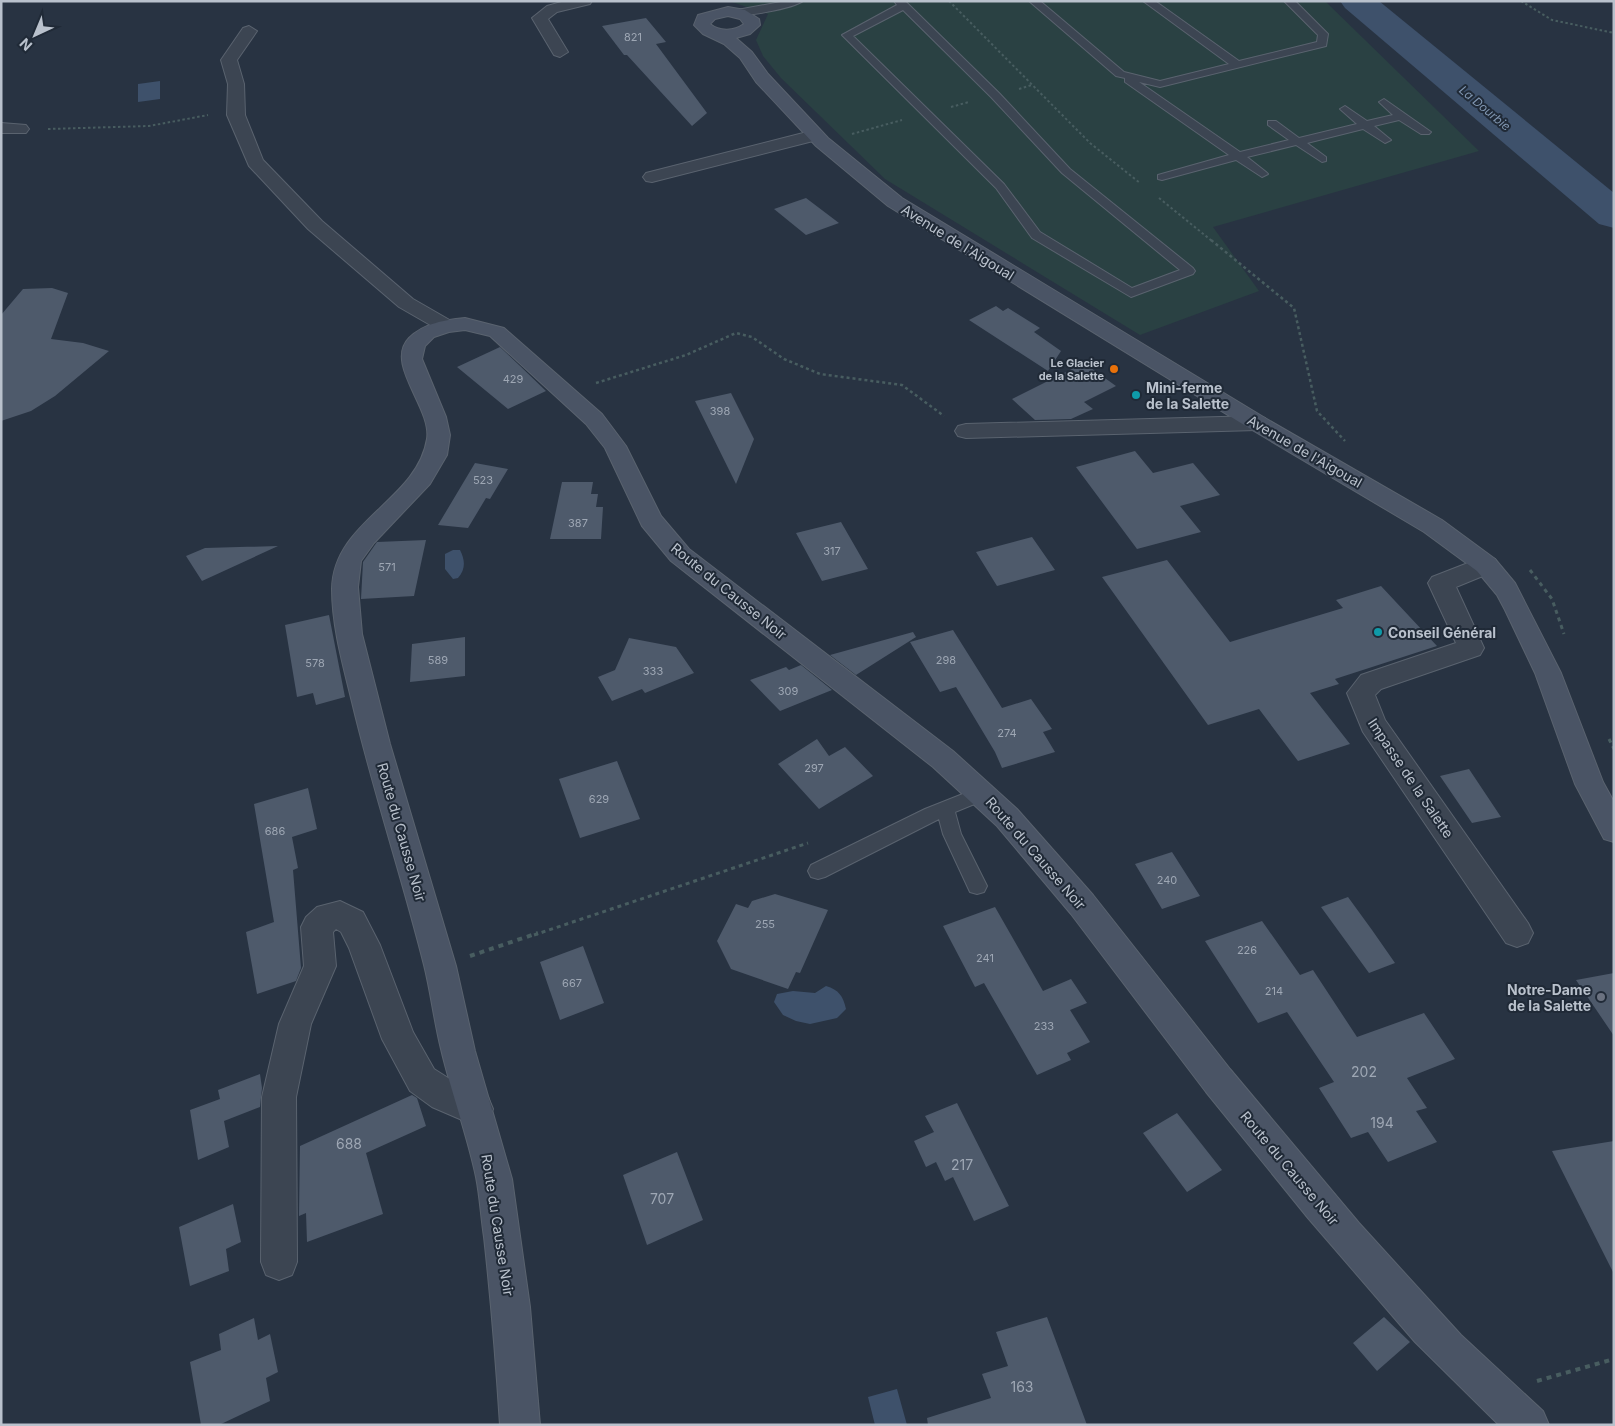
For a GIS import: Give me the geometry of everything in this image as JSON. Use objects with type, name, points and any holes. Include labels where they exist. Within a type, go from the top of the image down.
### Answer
[{"type":"street","points":[[560,52],[540,18],[552,9],[585,1]]},
{"type":"street","points":[[746,55],[749,26],[748,16],[703,7],[702,25],[716,33],[731,34],[749,26]]},
{"type":"street","points":[[249,31],[229,60],[236,84],[236,115],[255,162],[315,225],[406,303],[446,326]]},
{"type":"street","name":"Avenue de l'Aigoual","points":[[716,33],[730,41],[746,55],[762,78],[815,134],[872,186],[919,219],[1257,423],[1433,526],[1486,565],[1506,589],[1518,610],[1548,673],[1589,784],[1614,830]]},
{"type":"street","points":[[1,128],[20,129]]},
{"type":"street","points":[[652,177],[815,134]]},
{"type":"street","name":"Route du Causse Noir","points":[[520,1425],[511,1307],[494,1179],[476,1109],[458,1051],[440,966],[376,744],[349,634],[345,586],[349,560],[365,537],[422,478],[435,455],[439,435],[435,417],[411,358],[415,344],[427,333],[446,326],[465,324],[497,332],[594,419],[615,446],[651,520],[680,555],[943,759],[983,793],[1027,839],[1071,890],[1227,1094],[1333,1220],[1453,1356],[1499,1400],[1529,1425]]},
{"type":"street","points":[[966,431],[1257,423]]},
{"type":"street","name":"Impasse de la Salette","points":[[1486,565],[1441,584],[1471,648],[1371,682],[1361,693],[1373,724],[1517,933]]},
{"type":"street","points":[[280,1262],[279,1097],[295,1024],[320,966],[317,927],[328,917],[340,915],[352,922],[364,945],[399,1039],[422,1080],[444,1095],[476,1109]]},
{"type":"lane","points":[[732,12],[771,8],[798,1]]},
{"type":"lane","points":[[1034,1],[1120,74],[1262,174]]},
{"type":"lane","points":[[1148,1],[1237,65]]},
{"type":"lane","points":[[1120,74],[1160,84],[1322,44],[1323,34],[1289,1]]},
{"type":"lane","points":[[901,3],[995,95],[1066,171],[1189,271],[1132,293],[1036,235],[1000,186],[847,35],[901,3]]},
{"type":"lane","points":[[749,26],[771,8]]},
{"type":"lane","points":[[1384,102],[1424,132]]},
{"type":"lane","points":[[1345,109],[1385,140]]},
{"type":"lane","points":[[1162,177],[1238,156],[1401,116]]},
{"type":"lane","points":[[1272,123],[1322,159]]},
{"type":"lane","points":[[818,871],[945,808],[983,793]]},
{"type":"lane","points":[[945,808],[952,834],[977,886]]},
{"type":"path","points":[[1521,1],[1552,20],[1614,34]]},
{"type":"path","points":[[20,129],[92,129],[191,120],[208,115],[233,74]]},
{"type":"path","points":[[567,393],[686,355],[736,333],[752,337],[784,359],[820,374],[902,385],[966,431]]},
{"type":"path","points":[[440,966],[810,843]]},
{"type":"path","points":[[1499,1400],[1541,1380],[1614,1358]]},
{"type":"green space","points":[[729,1],[1325,1],[1479,151],[1213,227],[1259,291],[1140,335],[885,179],[781,78],[763,56],[756,40],[768,14]]},
{"type":"water","points":[[160,81],[160,99],[138,102],[138,84]]},
{"type":"water","points":[[453,550],[460,550],[464,564],[461,575],[453,579],[445,569],[445,554]]},
{"type":"water","points":[[826,986],[834,989],[842,997],[845,1004],[846,1009],[837,1018],[810,1024],[796,1021],[783,1015],[774,1002],[777,994],[793,991],[815,993]]},
{"type":"water","points":[[897,1389],[907,1425],[875,1425],[868,1397]]},
{"type":"building","points":[[646,18],[666,42],[656,44],[707,113],[692,126],[627,55],[624,55],[602,26]]},
{"type":"building","points":[[806,198],[839,223],[806,235],[774,209]]},
{"type":"building","points":[[52,288],[68,293],[51,339],[83,343],[109,351],[55,396],[31,411],[1,421],[1,315],[23,289]]},
{"type":"building","points":[[996,306],[1003,311],[1008,308],[1040,328],[1034,332],[1061,351],[1048,371],[969,320]]},
{"type":"building","points":[[500,347],[546,391],[508,409],[457,367]]},
{"type":"building","points":[[1084,363],[1116,386],[1084,402],[1093,409],[1071,419],[1035,420],[1012,399]]},
{"type":"building","points":[[731,393],[754,439],[736,484],[695,401]]},
{"type":"building","points":[[1135,451],[1153,473],[1193,463],[1220,495],[1180,506],[1201,532],[1137,549],[1076,467]]},
{"type":"building","points":[[475,463],[508,469],[490,499],[486,498],[468,528],[438,525]]},
{"type":"building","points":[[562,482],[593,482],[591,494],[598,494],[596,507],[603,507],[601,539],[550,539]]},
{"type":"building","points":[[841,522],[868,569],[822,581],[796,533]]},
{"type":"building","points":[[1032,537],[1055,570],[997,586],[976,552]]},
{"type":"building","points":[[426,540],[414,596],[361,599],[363,562],[377,542]]},
{"type":"building","points":[[278,546],[202,581],[186,556],[205,548]]},
{"type":"building","points":[[1167,560],[1230,642],[1343,608],[1336,600],[1381,586],[1437,646],[1335,679],[1339,684],[1310,693],[1350,744],[1298,761],[1259,709],[1208,725],[1102,577]]},
{"type":"building","points":[[329,615],[345,697],[316,705],[313,693],[297,697],[285,625]]},
{"type":"building","points":[[953,630],[1002,708],[1031,699],[1052,729],[1043,732],[1055,752],[1002,768],[995,752],[956,687],[940,692],[910,642]]},
{"type":"building","points":[[913,632],[916,637],[856,675],[830,655]]},
{"type":"building","points":[[465,637],[465,676],[410,682],[412,644]]},
{"type":"building","points":[[629,638],[676,647],[694,673],[645,693],[642,689],[612,701],[598,677],[615,670]]},
{"type":"building","points":[[801,665],[832,690],[780,711],[750,680],[786,667],[789,670]]},
{"type":"building","points":[[817,739],[829,756],[845,747],[873,776],[819,809],[778,764]]},
{"type":"building","points":[[617,761],[640,819],[580,838],[559,779]]},
{"type":"building","points":[[1469,769],[1501,817],[1472,823],[1440,776]]},
{"type":"building","points":[[308,788],[317,829],[292,837],[298,868],[293,870],[301,968],[296,981],[257,994],[246,932],[274,922],[254,804]]},
{"type":"building","points":[[1172,852],[1200,896],[1162,909],[1135,864]]},
{"type":"building","points":[[775,894],[828,910],[800,973],[796,972],[788,989],[731,969],[717,941],[736,904],[748,908],[752,901]]},
{"type":"building","points":[[1348,897],[1395,963],[1369,973],[1321,907]]},
{"type":"building","points":[[995,907],[1043,991],[1071,979],[1087,1003],[1070,1010],[1090,1042],[1067,1053],[1071,1060],[1037,1075],[984,983],[975,987],[943,926]]},
{"type":"building","points":[[1262,921],[1300,975],[1313,970],[1357,1037],[1424,1013],[1455,1059],[1407,1078],[1427,1108],[1416,1111],[1437,1142],[1388,1162],[1368,1132],[1351,1138],[1319,1088],[1334,1082],[1287,1012],[1258,1023],[1205,941]]},
{"type":"building","points":[[583,946],[604,1003],[560,1020],[540,962]]},
{"type":"building","points":[[1614,973],[1614,1036],[1576,980]]},
{"type":"building","points":[[260,1074],[262,1088],[260,1107],[224,1121],[229,1147],[198,1160],[190,1110],[220,1099],[218,1090]]},
{"type":"building","points":[[412,1095],[417,1098],[426,1126],[366,1153],[383,1214],[307,1242],[306,1213],[299,1216],[300,1146]]},
{"type":"building","points":[[957,1103],[1009,1206],[974,1221],[953,1177],[945,1181],[936,1162],[926,1167],[914,1141],[934,1132],[925,1116]]},
{"type":"building","points":[[1177,1113],[1222,1170],[1187,1192],[1143,1133]]},
{"type":"building","points":[[1614,1141],[1614,1274],[1552,1151]]},
{"type":"building","points":[[677,1152],[703,1220],[647,1245],[623,1175]]},
{"type":"building","points":[[233,1204],[241,1242],[226,1249],[229,1271],[190,1286],[179,1227]]},
{"type":"building","points":[[1047,1317],[1087,1425],[928,1425],[927,1418],[991,1398],[982,1374],[1008,1366],[996,1332]]},
{"type":"building","points":[[1384,1317],[1410,1342],[1377,1371],[1353,1343]]},
{"type":"building","points":[[254,1318],[258,1340],[270,1334],[278,1372],[266,1378],[270,1401],[219,1425],[201,1425],[190,1362],[221,1350],[219,1334]]},
{"type":"waterway","name":"La Dourbie","points":[[1357,1],[1614,215]]},
{"type":"place","name":"Le Glacier de la Salette","points":[[1114,369]]},
{"type":"place","name":"Mini-ferme de la Salette","points":[[1136,395]]},
{"type":"place","name":"Conseil Général","points":[[1378,632]]},
{"type":"place","name":"Notre-Dame de la Salette","points":[[1601,997]]}]
